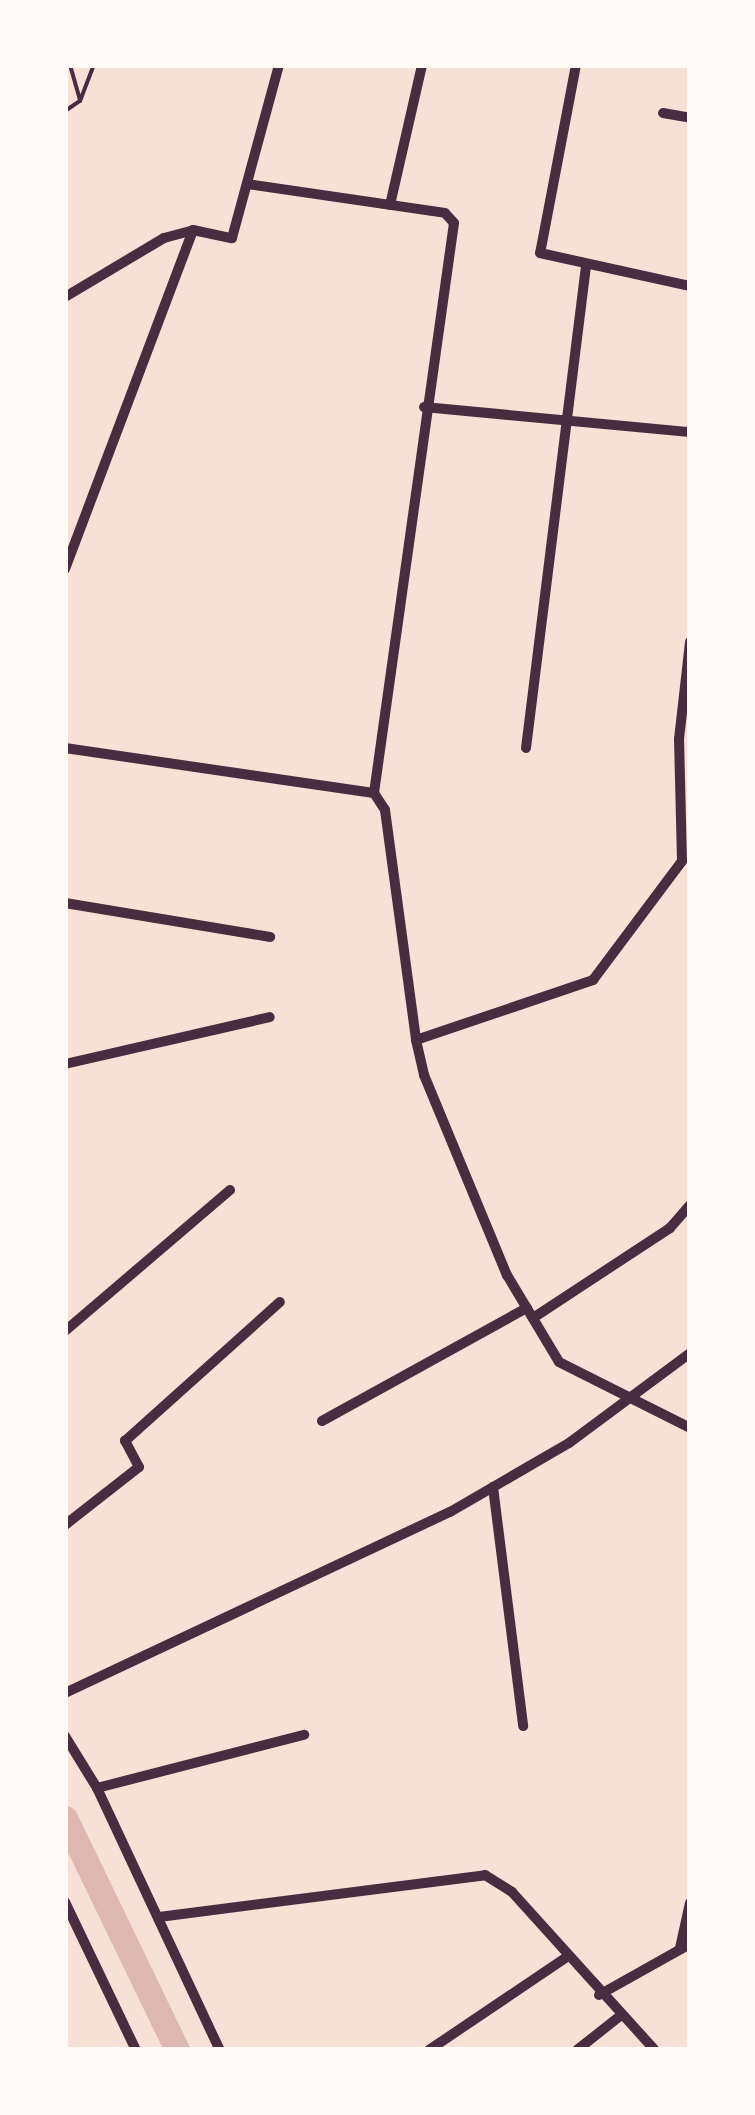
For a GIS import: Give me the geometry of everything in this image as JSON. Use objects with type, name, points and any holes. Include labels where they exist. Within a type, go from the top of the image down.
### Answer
[{"type":"street","points":[[65,297],[164,238],[193,230],[232,238],[280,65]]},
{"type":"street","points":[[390,205],[422,65]]},
{"type":"street","points":[[576,65],[540,253],[690,286]]},
{"type":"street","points":[[663,113],[690,118]]},
{"type":"street","points":[[248,184],[445,213],[454,223],[424,407],[374,793],[385,810],[416,1040],[424,1076],[530,1313],[559,1362],[625,1400],[690,1428]]},
{"type":"street","points":[[65,569],[193,230]]},
{"type":"street","points":[[526,748],[563,417],[586,265]]},
{"type":"street","points":[[424,407],[563,417],[690,432]]},
{"type":"street","points":[[416,1040],[593,980],[682,860],[679,739],[690,642]]},
{"type":"street","points":[[65,748],[374,793]]},
{"type":"street","points":[[65,903],[270,938]]},
{"type":"street","points":[[65,1064],[270,1017]]},
{"type":"street","points":[[65,1331],[230,1190]]},
{"type":"street","points":[[322,1421],[530,1313],[670,1228],[690,1205]]},
{"type":"street","points":[[65,1525],[138,1467],[125,1441],[280,1302]]},
{"type":"street","points":[[65,1693],[493,1487],[569,1443],[690,1353]]},
{"type":"street","points":[[493,1487],[522,1726]]},
{"type":"street","points":[[97,1788],[304,1735]]},
{"type":"street","points":[[65,1736],[68,1754],[97,1788],[220,2050]]},
{"type":"street","points":[[160,1917],[484,1876],[512,1892],[599,1995],[655,2050]]},
{"type":"street","points":[[65,1902],[136,2050]]},
{"type":"street","points":[[599,1995],[685,1946],[690,1903]]},
{"type":"street","points":[[429,2050],[567,1956]]},
{"type":"street","points":[[576,2050],[620,2016]]},
{"type":"path","points":[[70,65],[80,101]]},
{"type":"path","points":[[65,110],[80,101],[94,65]]},
{"type":"waterway","points":[[65,1818],[177,2050]]}]
